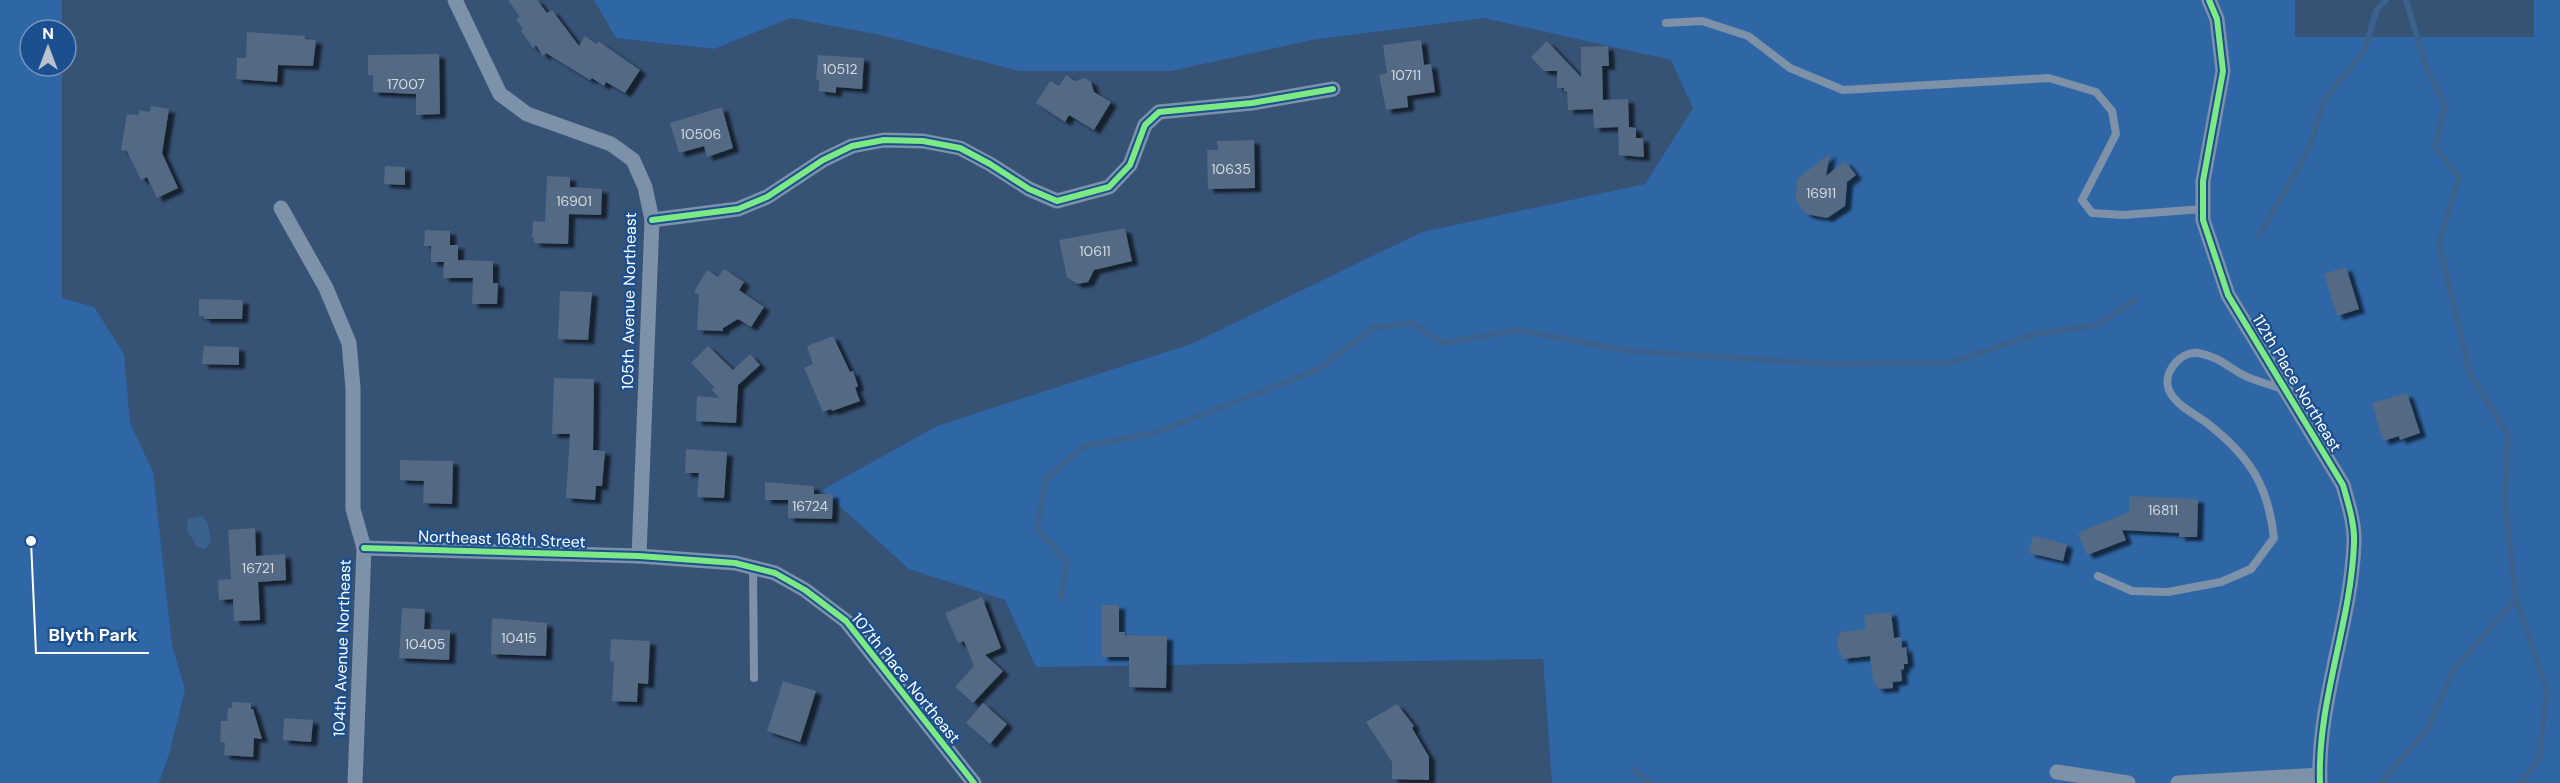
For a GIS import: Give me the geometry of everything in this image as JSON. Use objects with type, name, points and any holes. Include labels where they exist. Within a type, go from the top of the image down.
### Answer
[{"type":"street","name":"105th Avenue Northeast","points":[[455,0],[500,94],[527,114],[611,144],[633,160],[645,187],[652,220],[639,556]]},
{"type":"street","name":"112th Place Northeast","points":[[2209,0],[2217,19],[2223,71],[2203,181],[2203,220],[2228,295],[2343,485],[2354,541],[2349,592],[2322,728],[2320,779]]},
{"type":"street","points":[[652,220],[738,209],[767,197],[823,160],[852,146],[884,140],[923,141],[960,148],[1029,189],[1057,201],[1109,187],[1130,165],[1145,125],[1159,112],[1252,103],[1334,89]]},
{"type":"street","name":"104th Avenue Northeast","points":[[281,208],[326,288],[349,343],[354,388],[353,509],[364,548],[355,783]]},
{"type":"street","name":"Northeast 168th Street","points":[[364,548],[639,556]]},
{"type":"street","name":"107th Place Northeast","points":[[639,556],[735,563],[775,573],[806,590],[846,621],[974,783]]},
{"type":"street","points":[[2056,772],[2128,783]]},
{"type":"street","points":[[2178,783],[2320,779]]},
{"type":"lane","points":[[1666,23],[1702,21],[1748,36],[1790,69],[1843,90],[2049,78],[2096,92],[2112,111],[2116,134],[2082,200],[2092,213],[2123,215],[2203,209]]},
{"type":"lane","points":[[2098,576],[2132,591],[2168,592],[2221,582],[2251,569],[2274,538],[2271,511],[2258,478],[2240,452],[2176,401],[2168,388],[2169,371],[2180,358],[2195,353],[2219,358],[2243,375],[2286,391]]},
{"type":"lane","points":[[753,567],[754,678]]},
{"type":"shaded area","points":[[0,0],[62,0],[62,18],[18,18],[18,78],[62,78],[62,298],[94,307],[124,354],[130,423],[153,472],[172,645],[185,690],[170,751],[159,783],[0,783]]},
{"type":"shaded area","points":[[594,0],[2295,0],[2295,37],[2534,37],[2534,0],[2560,0],[2560,783],[1552,783],[1543,659],[1036,667],[1005,600],[909,569],[822,490],[937,426],[1191,344],[1422,232],[1645,184],[1693,108],[1671,60],[1484,18],[1312,40],[1171,71],[1019,71],[881,35],[791,18],[714,49],[616,38]]},
{"type":"shaded area","points":[[202,516],[208,523],[211,541],[205,549],[197,547],[187,530],[188,519]]},
{"type":"building","points":[[508,0],[537,0],[547,13],[552,10],[579,46],[585,36],[597,44],[598,41],[640,70],[625,93],[606,82],[604,86],[592,78],[590,80],[546,53],[543,56],[536,45],[533,48],[521,31],[523,29],[516,19],[520,17]]},
{"type":"building","points":[[247,32],[305,36],[305,39],[316,40],[313,66],[278,65],[277,82],[236,79],[237,58],[246,58]]},
{"type":"building","points":[[1421,40],[1424,65],[1431,64],[1435,92],[1407,96],[1408,107],[1386,110],[1379,75],[1387,73],[1383,45]]},
{"type":"building","points":[[1547,41],[1581,77],[1581,47],[1608,46],[1609,66],[1602,66],[1603,100],[1628,99],[1629,127],[1636,128],[1636,138],[1643,138],[1644,157],[1619,155],[1618,127],[1594,128],[1593,109],[1568,110],[1567,91],[1564,92],[1564,88],[1557,88],[1557,71],[1544,71],[1531,57]]},
{"type":"building","points":[[439,54],[440,114],[416,115],[416,94],[373,92],[373,75],[368,75],[368,55]]},
{"type":"building","points":[[818,55],[864,58],[862,89],[836,87],[836,93],[819,91],[819,80],[816,80]]},
{"type":"building","points":[[1066,75],[1075,81],[1085,78],[1091,82],[1094,92],[1111,102],[1094,130],[1069,115],[1065,122],[1036,103],[1050,81],[1059,86]]},
{"type":"building","points":[[151,106],[169,109],[162,153],[178,188],[157,198],[147,177],[141,180],[127,151],[121,150],[127,114],[139,115],[139,110],[150,112]]},
{"type":"building","points":[[722,107],[733,148],[707,157],[704,146],[679,153],[670,123]]},
{"type":"building","points":[[1254,140],[1255,188],[1208,189],[1207,150],[1218,150],[1217,141]]},
{"type":"building","points":[[1830,153],[1826,176],[1845,161],[1856,175],[1847,182],[1845,206],[1827,218],[1806,214],[1796,201],[1797,179]]},
{"type":"building","points":[[385,166],[405,167],[405,185],[384,184]]},
{"type":"building","points":[[547,176],[570,177],[570,187],[602,189],[601,215],[569,214],[568,244],[534,243],[534,238],[532,238],[533,221],[545,222]]},
{"type":"building","points":[[1125,229],[1132,261],[1094,270],[1088,282],[1077,284],[1067,277],[1059,240]]},
{"type":"building","points":[[425,230],[450,231],[450,245],[458,245],[458,260],[493,261],[493,283],[498,283],[497,304],[472,304],[473,278],[443,278],[444,262],[431,262],[431,246],[424,246]]},
{"type":"building","points":[[2346,267],[2359,309],[2337,316],[2324,274]]},
{"type":"building","points":[[724,269],[744,282],[739,290],[764,307],[751,327],[738,319],[723,328],[723,331],[697,330],[699,295],[694,292],[707,270],[718,277]]},
{"type":"building","points":[[560,291],[592,292],[588,340],[558,339]]},
{"type":"building","points":[[199,299],[243,300],[242,319],[204,319],[204,316],[199,316]]},
{"type":"building","points":[[833,336],[850,372],[853,371],[858,386],[855,388],[860,401],[823,412],[804,368],[813,364],[807,346]]},
{"type":"building","points":[[204,346],[239,347],[239,365],[202,364]]},
{"type":"building","points":[[708,346],[733,370],[750,354],[760,365],[738,385],[736,423],[696,421],[697,396],[719,398],[712,390],[714,387],[691,363]]},
{"type":"building","points":[[554,378],[594,379],[593,450],[605,451],[602,486],[596,486],[595,500],[566,498],[570,434],[552,434]]},
{"type":"building","points":[[2407,393],[2420,433],[2400,440],[2399,436],[2383,441],[2372,403]]},
{"type":"building","points":[[686,449],[727,452],[724,498],[697,497],[699,473],[685,473]]},
{"type":"building","points":[[400,460],[453,461],[452,504],[423,503],[424,481],[400,480]]},
{"type":"building","points":[[765,482],[814,486],[814,494],[833,494],[832,519],[788,518],[788,500],[765,500]]},
{"type":"building","points":[[2129,496],[2198,499],[2197,537],[2179,537],[2179,533],[2122,530],[2126,540],[2087,555],[2078,533],[2129,512]]},
{"type":"building","points":[[255,528],[256,556],[285,554],[286,580],[258,582],[260,620],[234,621],[233,599],[219,600],[218,580],[231,579],[228,530]]},
{"type":"building","points":[[2033,536],[2067,544],[2063,561],[2029,553]]},
{"type":"building","points":[[982,597],[1001,648],[985,655],[1003,671],[973,703],[955,687],[974,666],[964,641],[958,643],[945,613]]},
{"type":"building","points":[[1102,605],[1119,605],[1119,632],[1125,632],[1125,635],[1167,636],[1166,688],[1129,687],[1129,657],[1102,657]]},
{"type":"building","points":[[402,608],[425,609],[424,629],[450,630],[449,660],[399,658]]},
{"type":"building","points":[[1891,612],[1894,638],[1901,637],[1902,648],[1906,647],[1908,664],[1904,664],[1904,669],[1901,670],[1902,681],[1893,682],[1893,688],[1878,689],[1877,685],[1874,686],[1870,656],[1842,659],[1842,654],[1839,655],[1837,636],[1840,636],[1840,632],[1866,629],[1864,615]]},
{"type":"building","points":[[492,618],[547,623],[546,656],[491,654]]},
{"type":"building","points":[[611,639],[650,641],[648,684],[638,683],[637,702],[612,701],[614,662],[610,661]]},
{"type":"building","points":[[783,681],[816,691],[800,742],[767,731]]},
{"type":"building","points":[[232,702],[251,703],[262,739],[254,738],[253,757],[224,755],[225,743],[220,742],[221,721],[227,721],[228,708],[232,708]]},
{"type":"building","points":[[983,703],[1007,724],[990,744],[966,723]]},
{"type":"building","points":[[1397,704],[1414,726],[1412,728],[1429,757],[1429,780],[1392,779],[1392,762],[1366,722]]},
{"type":"building","points":[[284,718],[313,720],[311,742],[283,740]]},
{"type":"waterway","points":[[2259,236],[2306,155],[2325,99],[2364,51],[2377,9],[2386,0]]},
{"type":"waterway","points":[[2406,0],[2427,70],[2445,105],[2435,147],[2459,177],[2439,243],[2470,374],[2508,435],[2505,500],[2516,599],[2547,690],[2539,759],[2521,783]]},
{"type":"waterway","points":[[1060,599],[1067,563],[1037,528],[1046,479],[1083,447],[1158,432],[1319,369],[1373,328],[1412,323],[1442,343],[1518,330],[1629,351],[1828,364],[1950,363],[2039,333],[2098,325],[2135,300]]},
{"type":"waterway","points":[[2380,783],[2428,729],[2453,670],[2516,599]]},
{"type":"waterway","points":[[1634,770],[1650,783]]},
{"type":"cycle path","points":[[2209,0],[2217,19],[2223,71],[2203,181],[2203,220],[2228,295],[2343,485],[2353,528],[2352,573],[2324,722],[2320,752],[2320,783]]},
{"type":"cycle path","points":[[652,220],[738,209],[767,197],[823,160],[852,146],[884,140],[923,141],[960,148],[1029,189],[1057,201],[1109,187],[1130,165],[1145,125],[1159,112],[1252,103],[1333,89]]},
{"type":"cycle path","points":[[364,548],[639,556],[735,563],[775,573],[805,590],[846,621],[974,783]]},
{"type":"place","name":"Blyth Park","points":[[31,541]]}]
